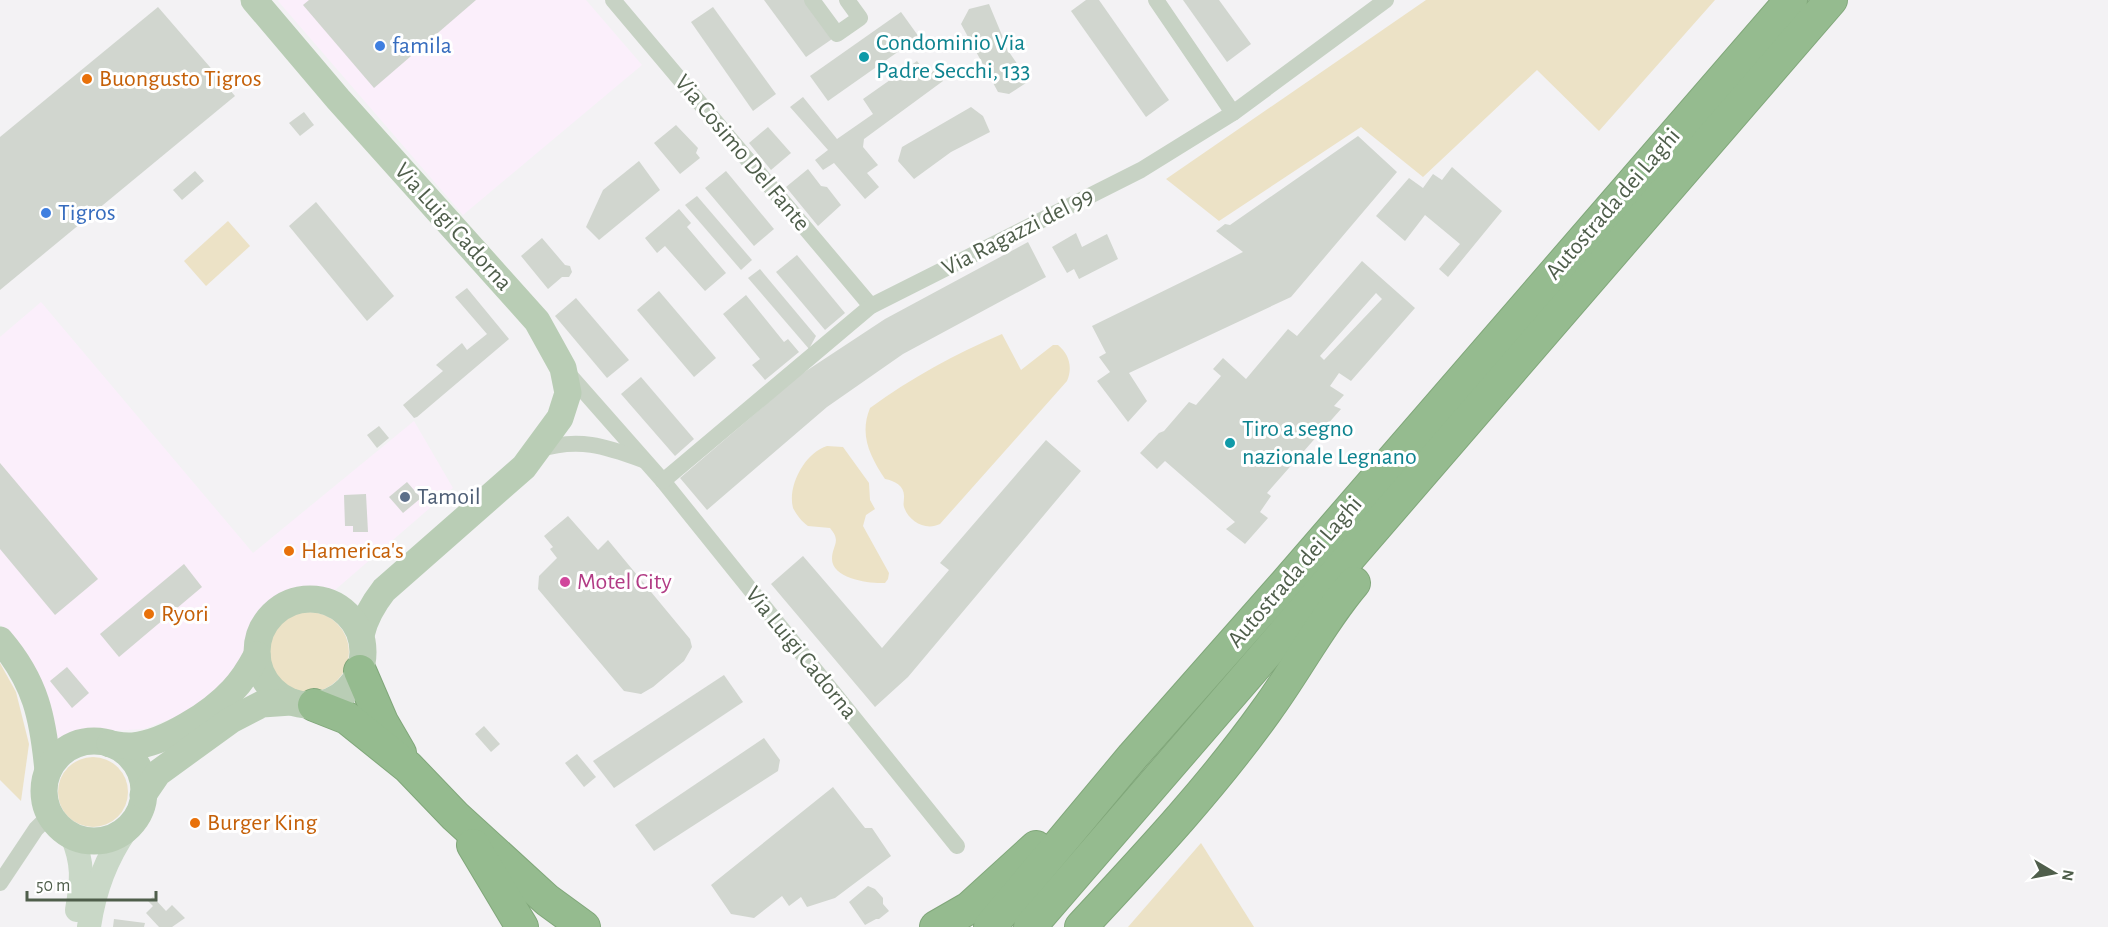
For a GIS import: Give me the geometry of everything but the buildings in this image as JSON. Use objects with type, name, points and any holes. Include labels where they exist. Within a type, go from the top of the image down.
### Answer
[{"type":"highway","name":"Autostrada dei Laghi","points":[[990,927],[1133,756],[1791,0]]},
{"type":"highway","name":"Autostrada dei Laghi","points":[[1030,927],[1831,0]]},
{"type":"highway","points":[[1081,927],[1206,789],[1267,710],[1333,608],[1402,524],[1522,357]]},
{"type":"highway","points":[[360,671],[382,722],[408,767]]},
{"type":"highway","points":[[302,703],[347,718],[408,767],[455,816],[547,900],[584,927]]},
{"type":"highway","points":[[936,927],[969,908],[1133,756]]},
{"type":"highway","points":[[455,816],[522,927]]},
{"type":"highway","points":[[455,816],[528,905],[550,927]]},
{"type":"highway","points":[[1092,927],[1137,866]]},
{"type":"main road","name":"Via Luigi Cadorna","points":[[254,0],[338,99],[537,321],[563,368]]},
{"type":"main road","points":[[143,795],[158,773],[231,720],[262,704],[328,702],[342,694],[352,684],[360,671],[363,653],[361,635],[364,622],[372,606],[384,590],[524,467],[560,418],[568,393],[563,368]]},
{"type":"main road","points":[[302,703],[278,694],[267,684],[260,670],[257,656],[258,640],[268,619],[286,604],[301,599],[317,598],[332,603],[349,616],[361,635]]},
{"type":"main road","points":[[0,640],[20,666],[35,697],[42,723],[48,771]]},
{"type":"main road","points":[[126,830],[116,837],[88,841],[72,836],[59,827],[50,815],[44,798],[45,781],[54,760],[77,744],[93,741],[132,746],[170,735],[219,703],[233,690],[257,656]]},
{"type":"main road","points":[[88,927],[100,877],[111,851],[139,811],[143,795],[142,780],[136,765],[125,752],[110,744]]},
{"type":"main road","points":[[72,836],[79,852],[83,877],[75,927]]},
{"type":"street","name":"Via Cosimo Del Fante","points":[[613,0],[871,306]]},
{"type":"street","points":[[812,0],[837,34],[860,18],[847,0]]},
{"type":"street","points":[[1156,0],[1233,112]]},
{"type":"street","name":"Via Ragazzi del 99","points":[[663,481],[871,306],[1141,170],[1233,112],[1386,0]]},
{"type":"street","name":"Via Luigi Cadorna","points":[[563,368],[663,481],[957,846]]},
{"type":"street","name":"Via Luigi Cadorna","points":[[537,450],[557,444],[583,443],[609,447],[645,460]]},
{"type":"street","points":[[0,884],[36,829],[50,815]]},
{"type":"shaded area","points":[[279,0],[586,0],[642,65],[463,215]]},
{"type":"shaded area","points":[[1426,0],[1715,0],[1599,131],[1537,70],[1423,177],[1361,127],[1219,221],[1166,179]]},
{"type":"shaded area","points":[[228,221],[250,246],[206,286],[184,261]]},
{"type":"shaded area","points":[[41,302],[253,553],[414,421],[453,488],[335,590],[306,588],[284,593],[266,605],[254,623],[243,658],[228,680],[183,714],[144,729],[91,732],[56,746],[24,654],[0,624],[0,337]]},
{"type":"shaded area","points":[[1002,334],[1021,370],[1053,345],[1058,345],[1065,352],[1069,361],[1070,371],[1067,381],[940,524],[924,526],[919,524],[906,512],[901,487],[885,479],[871,454],[866,436],[870,408],[934,367]]},
{"type":"shaded area","points":[[827,446],[843,447],[869,483],[870,500],[875,509],[866,515],[863,526],[889,573],[885,583],[853,579],[838,571],[832,559],[836,540],[834,533],[830,528],[808,526],[793,508],[793,489],[800,471],[812,455]]},
{"type":"shaded area","points":[[309,612],[324,615],[337,624],[346,637],[349,652],[346,667],[337,680],[324,689],[309,692],[294,689],[281,680],[272,667],[269,652],[272,637],[281,624],[294,615]]},
{"type":"shaded area","points":[[0,663],[16,692],[29,744],[21,801],[0,780]]},
{"type":"shaded area","points":[[93,757],[106,760],[118,767],[125,779],[128,792],[125,805],[118,817],[106,824],[93,827],[80,824],[68,817],[61,805],[58,792],[61,779],[68,767],[80,760]]},
{"type":"shaded area","points":[[1201,843],[1254,927],[1128,927]]},
{"type":"place","name":"famila","points":[[380,46]]},
{"type":"place","name":"Condominio Via Padre Secchi, 133","points":[[864,57]]},
{"type":"place","name":"Buongusto Tigros","points":[[87,79]]},
{"type":"place","name":"Tigros","points":[[46,213]]},
{"type":"place","name":"Tiro a segno nazionale Legnano","points":[[1230,443]]},
{"type":"place","name":"Tamoil","points":[[405,497]]},
{"type":"place","name":"Hamerica's","points":[[289,551]]},
{"type":"place","name":"Motel City","points":[[565,582]]},
{"type":"place","name":"Ryori","points":[[149,614]]},
{"type":"place","name":"Burger King","points":[[195,823]]}]
